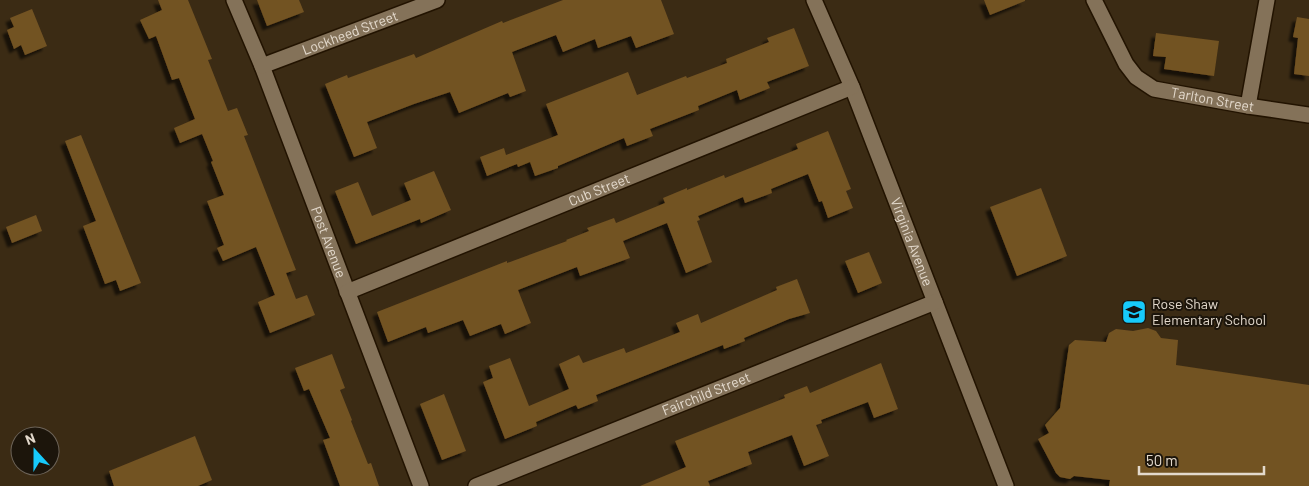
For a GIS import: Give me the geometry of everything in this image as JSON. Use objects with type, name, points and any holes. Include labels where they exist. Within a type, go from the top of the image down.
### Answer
[{"type":"street","name":"Post Avenue","points":[[234,0],[262,66],[421,486]]},
{"type":"street","name":"Lockheed Street","points":[[262,66],[437,0]]},
{"type":"street","name":"Virginia Avenue","points":[[814,0],[852,87],[1006,486]]},
{"type":"street","name":"Tarlton Street","points":[[1094,0],[1126,64],[1136,77],[1154,89],[1309,115]]},
{"type":"street","points":[[1248,106],[1267,0]]},
{"type":"street","name":"Cub Street","points":[[346,292],[852,87]]},
{"type":"street","name":"Fairchild Street","points":[[476,486],[935,302]]},
{"type":"building","points":[[158,0],[188,0],[212,59],[208,60],[228,111],[237,108],[248,135],[244,136],[296,270],[286,273],[296,299],[307,295],[315,315],[270,333],[258,302],[275,295],[256,247],[223,261],[217,248],[224,245],[207,201],[224,195],[211,162],[213,161],[202,134],[180,143],[174,128],[195,119],[179,78],[172,80],[156,36],[149,39],[140,20],[162,10]]},
{"type":"building","points":[[257,0],[299,0],[304,12],[267,26]]},
{"type":"building","points":[[563,0],[661,0],[674,34],[636,48],[631,36],[598,48],[595,39],[563,52],[556,35],[512,52],[526,91],[510,97],[508,93],[459,113],[450,92],[367,122],[377,148],[354,157],[325,84],[347,75],[348,78],[414,54],[416,58],[502,21],[503,23]]},
{"type":"building","points":[[984,0],[1025,0],[1025,1],[990,15]]},
{"type":"building","points":[[32,9],[47,46],[25,55],[21,45],[14,49],[7,30],[14,27],[10,18]]},
{"type":"building","points":[[1297,17],[1309,19],[1309,76],[1294,74],[1298,38],[1293,37]]},
{"type":"building","points":[[794,28],[809,66],[767,82],[770,88],[740,100],[737,90],[698,106],[699,110],[650,129],[653,136],[627,146],[624,138],[558,166],[558,168],[535,176],[530,162],[518,167],[517,164],[487,176],[480,157],[504,148],[506,155],[558,135],[546,104],[628,72],[637,95],[727,63],[726,59],[769,42],[767,38]]},
{"type":"building","points":[[1156,33],[1219,41],[1214,76],[1164,69],[1166,57],[1153,56]]},
{"type":"building","points":[[828,131],[851,189],[846,191],[853,208],[828,218],[822,201],[819,202],[808,174],[771,189],[772,193],[745,203],[743,197],[698,216],[700,220],[697,221],[712,262],[686,273],[667,223],[623,241],[630,258],[580,276],[577,267],[518,290],[531,323],[505,334],[501,324],[470,336],[463,320],[428,333],[426,327],[388,342],[377,312],[507,261],[507,263],[567,241],[589,231],[587,228],[614,218],[616,223],[665,203],[663,198],[687,188],[687,190],[724,175],[725,178],[798,149],[796,144]]},
{"type":"building","points":[[81,135],[141,283],[120,291],[116,280],[105,284],[83,226],[96,221],[65,141]]},
{"type":"building","points":[[434,171],[451,210],[421,223],[420,219],[356,244],[335,191],[358,182],[372,216],[411,200],[404,183]]},
{"type":"building","points":[[1041,188],[1067,256],[1017,276],[990,207]]},
{"type":"building","points":[[36,215],[42,231],[12,243],[6,227]]},
{"type":"building","points":[[869,252],[882,283],[858,293],[845,261]]},
{"type":"building","points":[[797,279],[810,313],[789,319],[744,338],[745,341],[724,349],[723,345],[596,395],[598,401],[578,409],[576,405],[536,422],[537,426],[505,439],[483,382],[493,378],[489,366],[510,358],[529,406],[569,389],[559,364],[579,355],[583,363],[624,348],[626,353],[680,332],[676,323],[698,314],[701,323],[777,290],[776,287]]},
{"type":"building","points":[[1148,328],[1156,331],[1161,338],[1178,340],[1176,365],[1309,385],[1309,486],[1109,486],[1110,480],[1074,476],[1070,479],[1060,477],[1038,439],[1049,433],[1045,425],[1060,408],[1069,345],[1075,340],[1106,342],[1109,333],[1116,329],[1133,331]]},
{"type":"building","points":[[332,354],[345,388],[340,390],[351,421],[368,464],[371,463],[379,486],[340,486],[323,440],[330,438],[309,389],[304,391],[295,368]]},
{"type":"building","points":[[881,363],[898,409],[874,418],[868,402],[821,420],[822,423],[816,425],[829,456],[804,466],[792,435],[748,452],[752,464],[708,481],[710,486],[640,486],[686,467],[675,441],[785,398],[784,395],[807,386],[810,393]]},
{"type":"building","points":[[444,394],[466,451],[442,460],[420,404]]},
{"type":"building","points":[[195,436],[212,480],[198,486],[114,486],[109,471]]},
{"type":"place","name":"Rose Shaw Elementary School","points":[[1134,312]]}]
